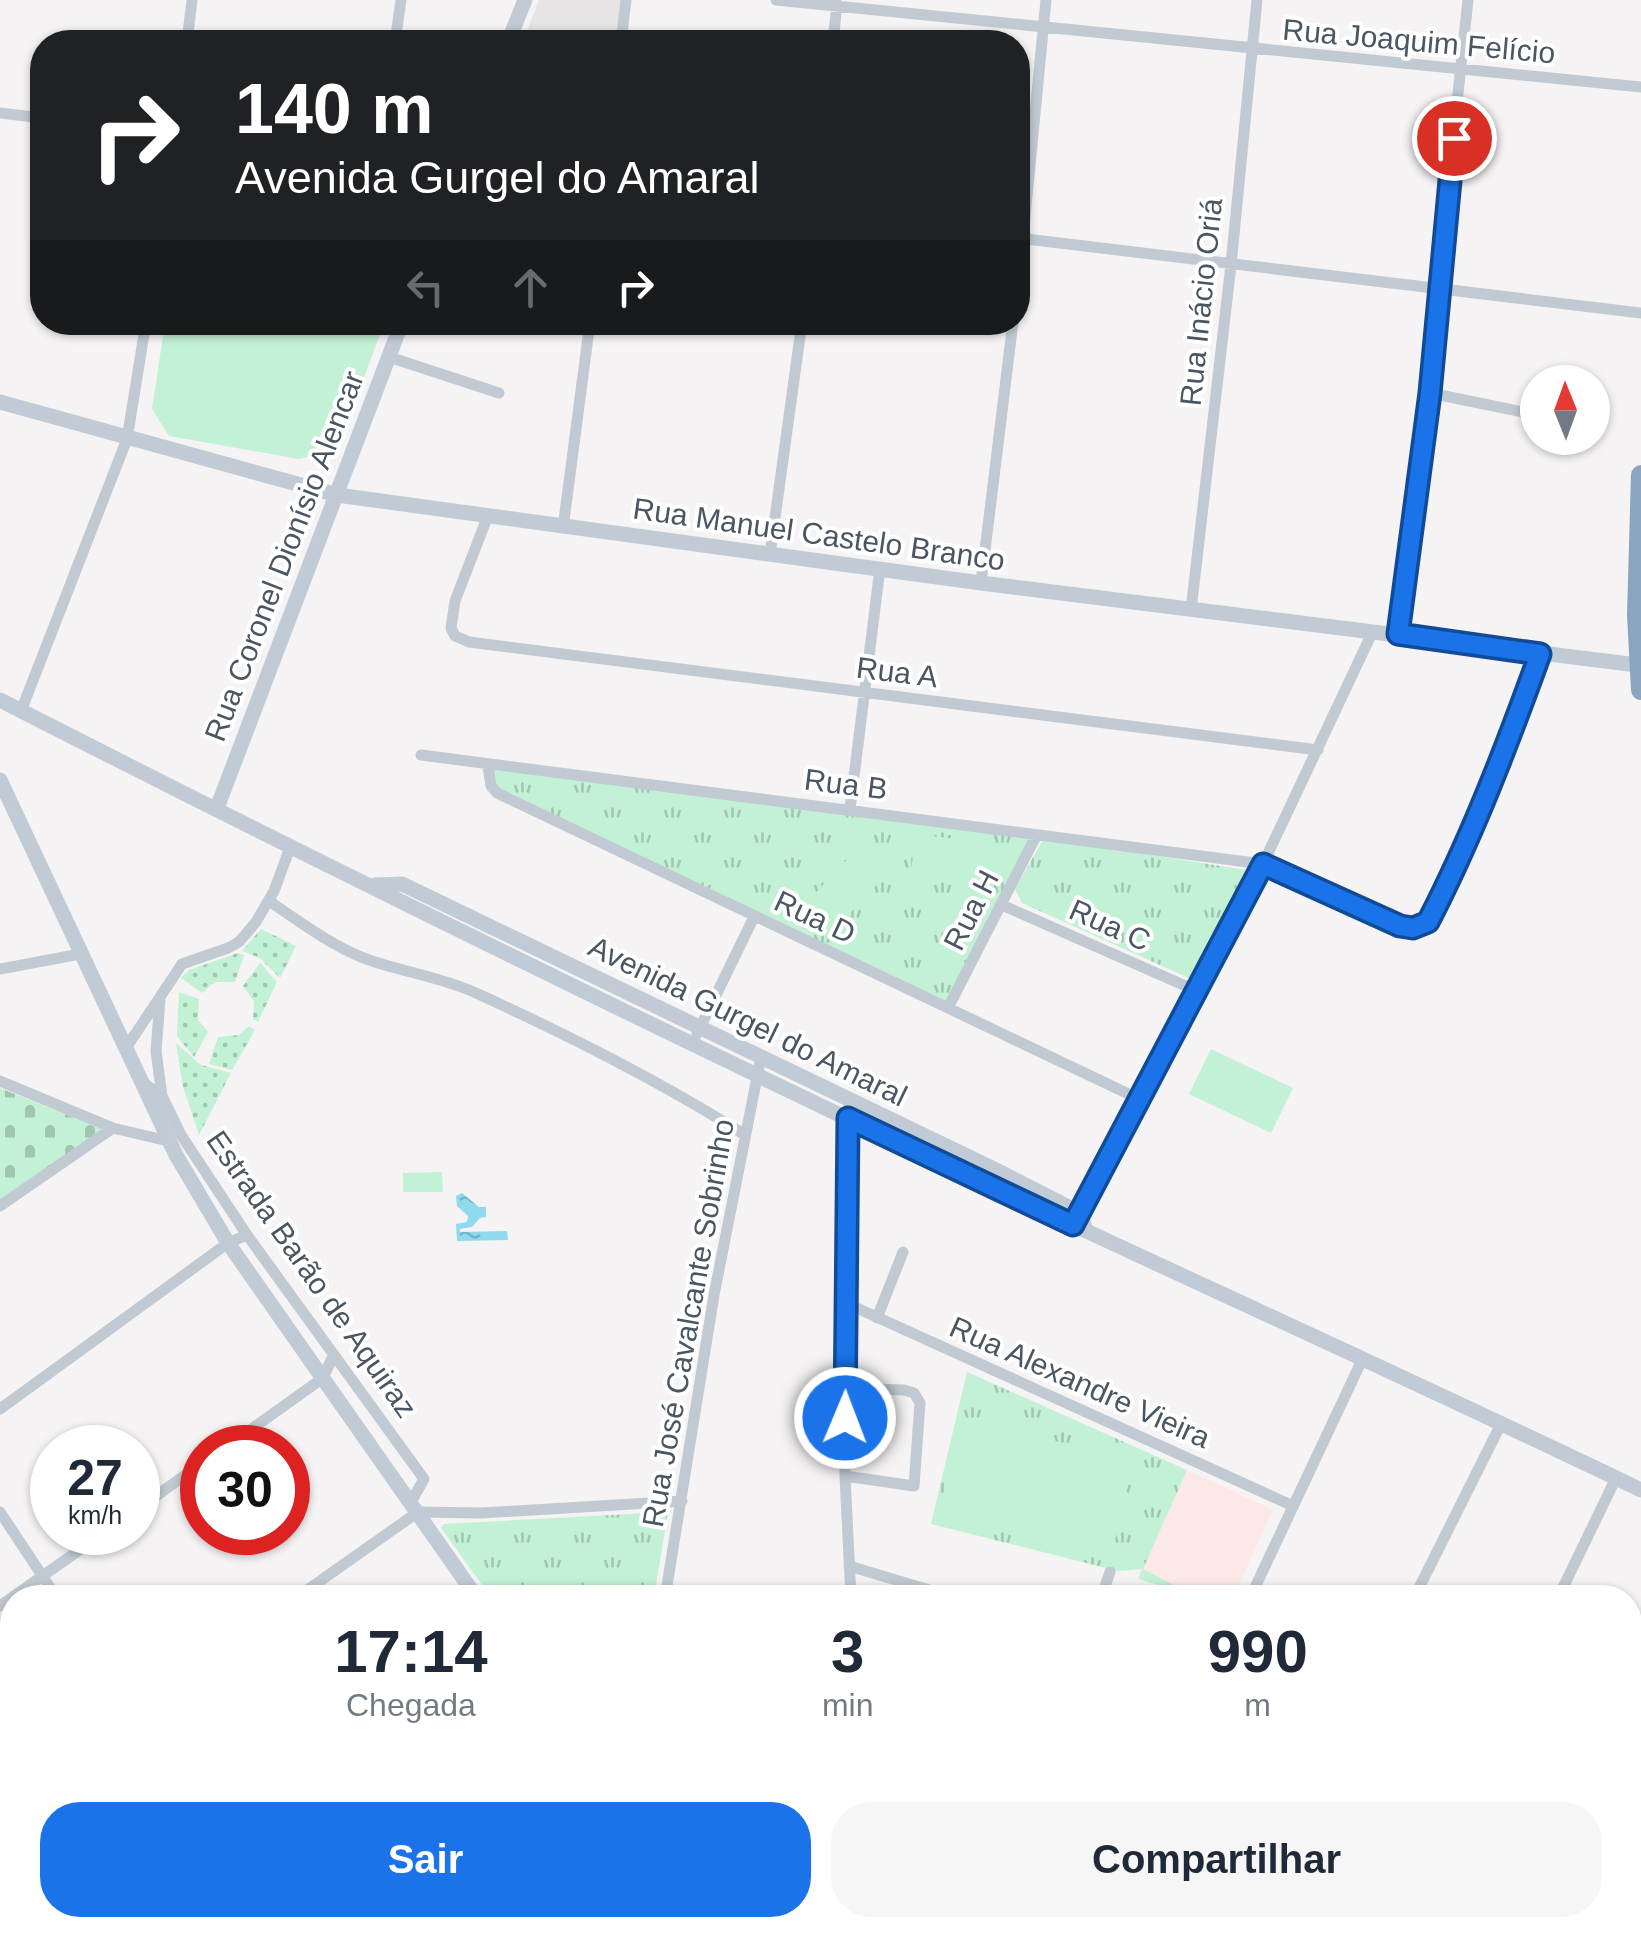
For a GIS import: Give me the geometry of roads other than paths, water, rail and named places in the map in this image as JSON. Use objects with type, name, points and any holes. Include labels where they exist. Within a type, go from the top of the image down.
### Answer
[{"type":"highway","points":[[1641,475],[1641,690]]},
{"type":"street","points":[[189,30],[192,0]]},
{"type":"street","points":[[397,30],[402,0]]},
{"type":"street","points":[[513,30],[525,0]]},
{"type":"street","points":[[623,30],[626,0]]},
{"type":"street","name":"Rua Joaquim Felício","points":[[776,0],[1641,88]]},
{"type":"street","points":[[1030,153],[1046,0]]},
{"type":"street","name":"Rua Inácio Oriá","points":[[1191,610],[1257,0]]},
{"type":"street","points":[[1398,634],[1430,393],[1437,289],[1468,0]]},
{"type":"street","points":[[834,30],[837,4]]},
{"type":"street","points":[[0,113],[30,117]]},
{"type":"street","points":[[1030,240],[1641,312]]},
{"type":"street","points":[[21,711],[127,439],[144,335]]},
{"type":"street","name":"Rua Coronel Dionísio Alencar","points":[[218,808],[397,335]]},
{"type":"street","points":[[563,528],[588,335]]},
{"type":"street","points":[[770,554],[800,335]]},
{"type":"street","points":[[980,583],[1011,335]]},
{"type":"street","points":[[389,357],[498,393]]},
{"type":"street","points":[[1430,393],[1520,411]]},
{"type":"street","name":"Rua Manuel Castelo Branco","points":[[0,402],[336,495],[980,583],[1639,665]]},
{"type":"street","name":"Rua A","points":[[487,518],[451,617],[455,636],[469,642],[1318,750]]},
{"type":"street","points":[[850,809],[880,568]]},
{"type":"street","points":[[1080,1223],[1139,1099],[1263,864],[1374,631]]},
{"type":"street","name":"Rua B","points":[[421,755],[1263,864],[1382,920],[1413,928],[1428,922],[1515,722],[1540,654]]},
{"type":"street","name":"Avenida Gurgel do Amaral","points":[[0,700],[371,885],[402,884],[697,1035],[759,1065],[848,1100],[1080,1223]]},
{"type":"street","name":"Rua D","points":[[488,766],[491,786],[497,794],[1139,1099]]},
{"type":"street","name":"Estrada Barão de Aquiraz","points":[[0,780],[168,1141],[228,1244],[468,1585]]},
{"type":"street","name":"Rua H","points":[[949,1006],[1036,836]]},
{"type":"street","points":[[126,1048],[182,964],[239,942],[269,902],[291,845]]},
{"type":"street","points":[[269,902],[322,936],[372,961],[432,976],[474,992],[687,1098],[745,1135]]},
{"type":"street","name":"Rua C","points":[[1002,905],[1197,992]]},
{"type":"street","points":[[697,1035],[754,917]]},
{"type":"street","points":[[0,969],[80,954]]},
{"type":"street","points":[[160,999],[156,1052],[162,1096]]},
{"type":"street","name":"Avenida Gurgel do Amaral","points":[[759,1065],[848,1118],[1080,1223],[1641,1490]]},
{"type":"street","name":"Rua José Cavalcante Sobrinho","points":[[667,1585],[714,1295],[759,1065]]},
{"type":"street","points":[[0,1080],[113,1128],[168,1141]]},
{"type":"street","name":"Estrada Barão de Aquiraz","points":[[140,1080],[162,1096],[180,1135],[248,1236],[424,1480],[414,1507]]},
{"type":"street","points":[[848,1100],[844,1476],[850,1585]]},
{"type":"street","points":[[0,1206],[113,1128]]},
{"type":"street","points":[[182,1164],[201,1166]]},
{"type":"street","points":[[1,1406],[228,1244],[248,1236]]},
{"type":"street","points":[[877,1318],[904,1252]]},
{"type":"street","points":[[286,1326],[294,1300]]},
{"type":"street","name":"Rua Alexandre Vieira","points":[[848,1304],[1292,1505]]},
{"type":"street","points":[[258,1425],[324,1378],[334,1356]]},
{"type":"street","points":[[1256,1585],[1362,1360]]},
{"type":"street","points":[[844,1476],[914,1486],[918,1397],[904,1390],[845,1388]]},
{"type":"street","points":[[1420,1585],[1502,1422]]},
{"type":"street","points":[[1564,1585],[1616,1478]]},
{"type":"street","points":[[313,1585],[414,1507],[482,1513],[682,1501]]},
{"type":"street","points":[[0,1512],[48,1585]]},
{"type":"street","points":[[29,1585],[72,1555]]},
{"type":"street","points":[[849,1566],[913,1585]]},
{"type":"street","points":[[1105,1585],[1110,1572]]},
{"type":"water","points":[[462,1193],[479,1207],[486,1207],[486,1217],[460,1232],[507,1231],[508,1240],[457,1241],[456,1224],[467,1222],[468,1216],[457,1206],[456,1196]]}]
